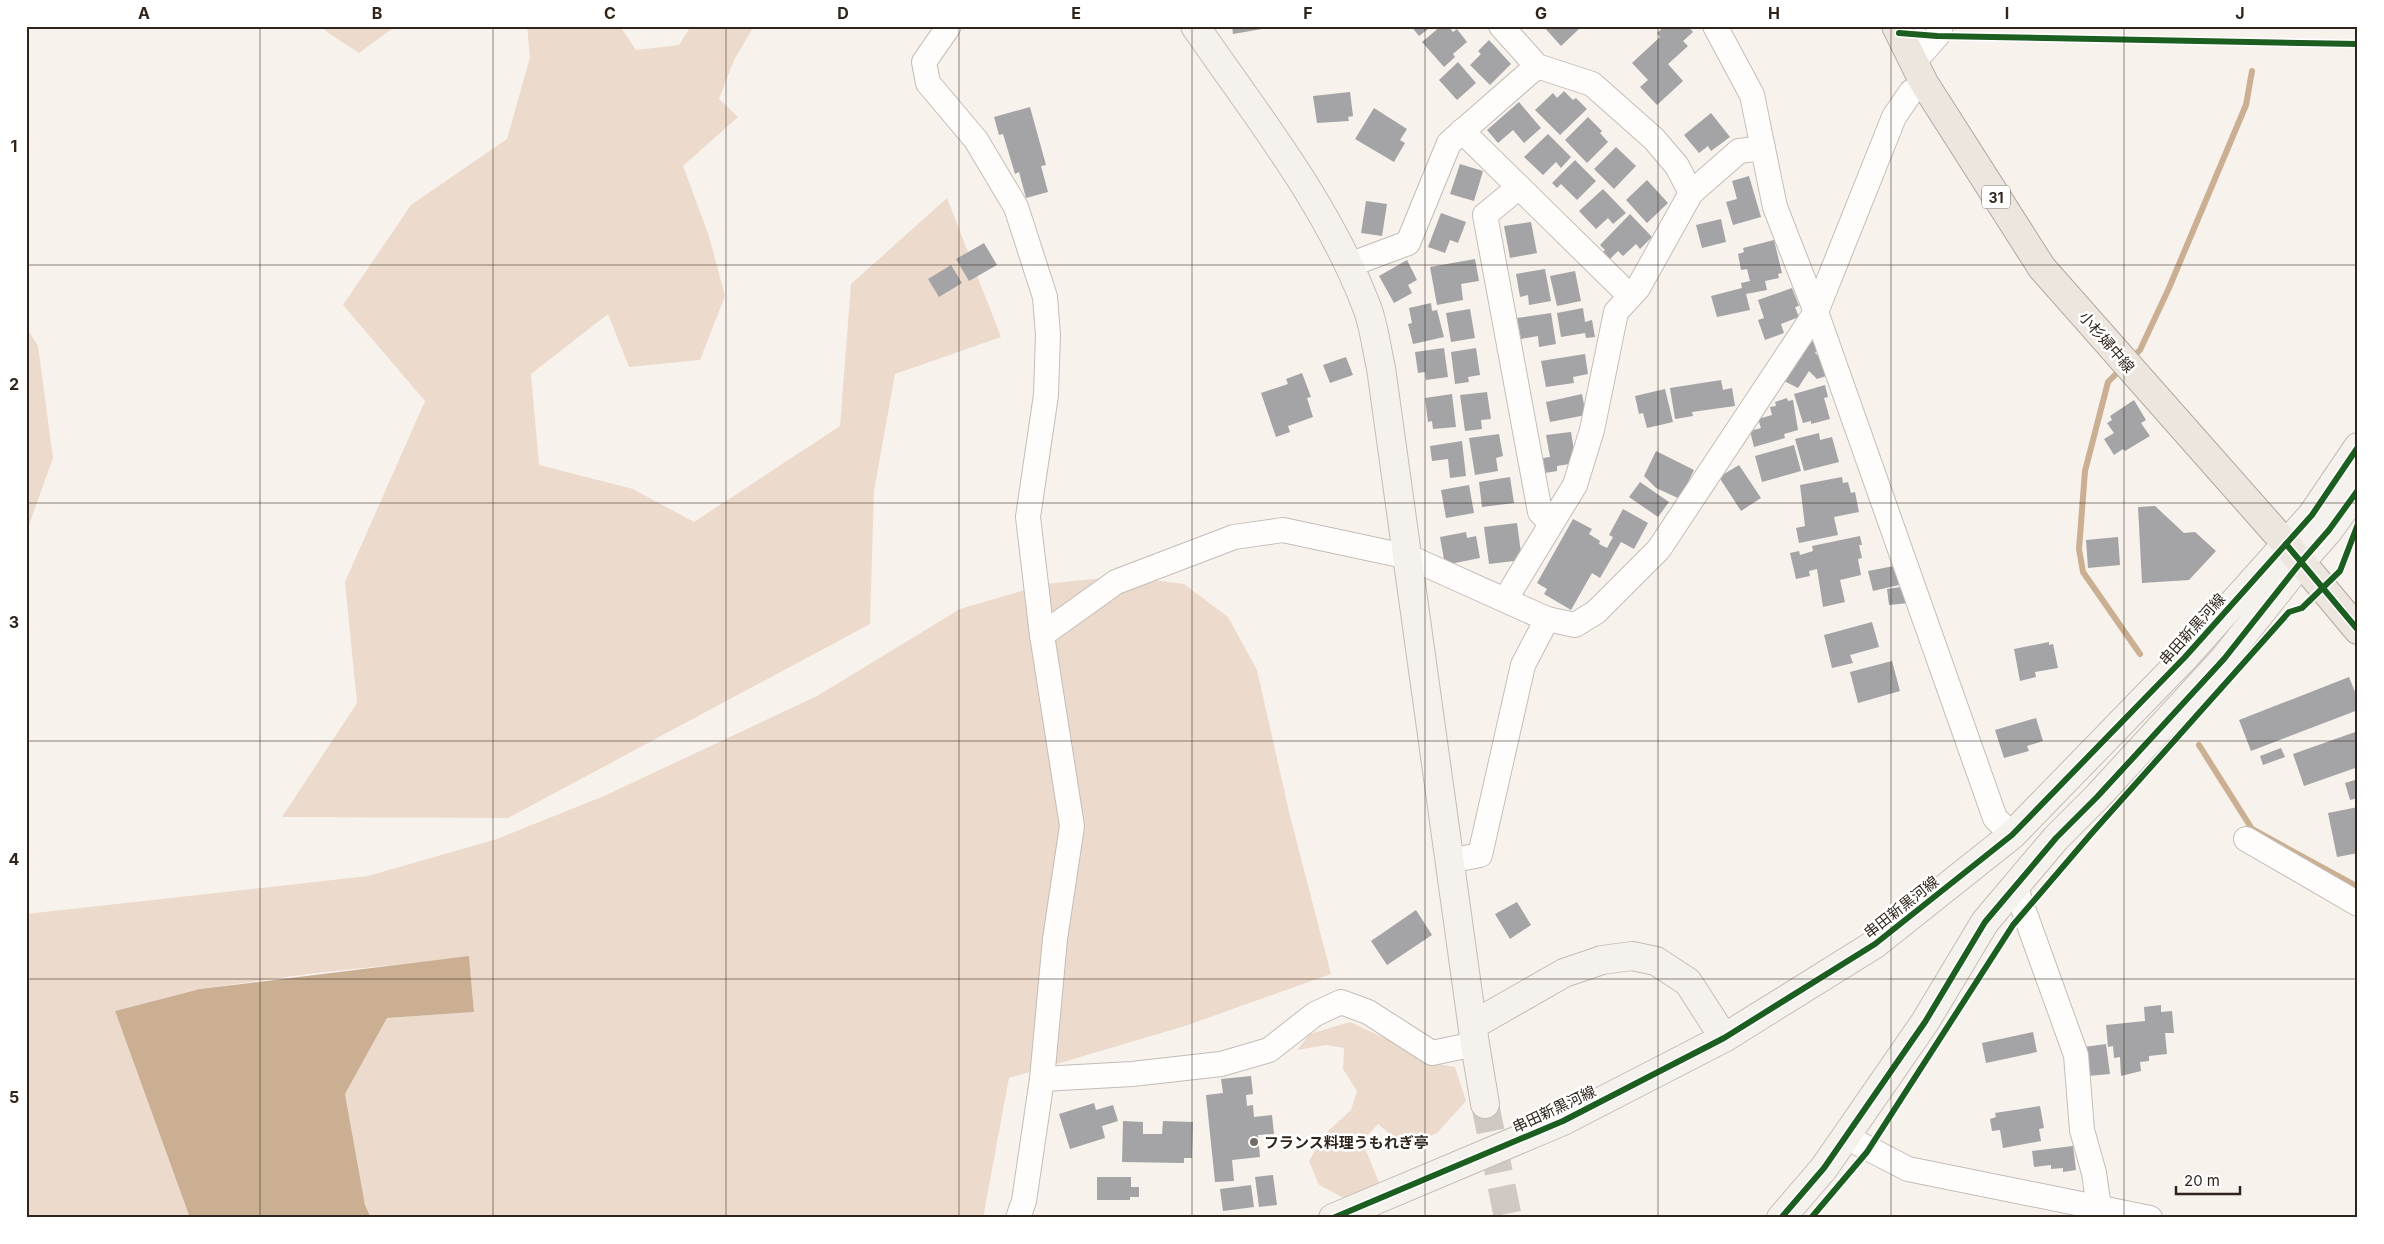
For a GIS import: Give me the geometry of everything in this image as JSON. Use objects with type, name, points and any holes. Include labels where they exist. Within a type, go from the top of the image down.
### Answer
[{"type":"main road","points":[[1195,26],[1314,200],[1349,265],[1367,307],[1381,368],[1409,557],[1449,861],[1485,1104]]},
{"type":"main road","name":"小杉婦中線","points":[[1896,26],[1919,73],[2042,268],[2293,553],[2358,630]]},
{"type":"main road","name":"串田新黒河線","points":[[1781,1218],[1824,1168],[1925,1022],[1985,922],[2056,838],[2097,798],[2224,659],[2293,553],[2312,515],[2358,447]]},
{"type":"main road","name":"串田新黒河線","points":[[1333,1218],[1564,1121],[1724,1038],[1875,944],[2012,835],[2185,656],[2293,553],[2329,530],[2358,490]]},
{"type":"main road","points":[[1474,1034],[1564,973],[1602,960],[1632,956],[1656,962],[1688,982],[1724,1038]]},
{"type":"street","points":[[949,26],[924,62],[928,83],[976,140],[1016,207],[1045,297],[1048,335],[1046,395],[1028,517],[1042,635],[1072,826],[1054,938],[1042,1079],[1024,1201],[1018,1218]]},
{"type":"street","points":[[1501,26],[1537,66],[1592,84],[1654,139],[1677,166],[1691,193]]},
{"type":"street","points":[[1715,26],[1752,95],[1775,207],[1816,312],[1995,818],[2012,835]]},
{"type":"street","points":[[1042,635],[1116,582],[1234,537],[1283,530],[1409,557],[1547,619],[1575,625],[1596,612],[1659,548],[1816,312],[1894,117],[1911,92],[1941,26]]},
{"type":"street","points":[[1349,265],[1408,243],[1449,143],[1537,66]]},
{"type":"street","points":[[1462,131],[1630,296]]},
{"type":"street","points":[[1505,600],[1574,485],[1592,430],[1616,312],[1638,288],[1691,193],[1739,151],[1763,148]]},
{"type":"street","points":[[1519,187],[1485,215],[1540,512],[1551,523]]},
{"type":"street","points":[[1449,861],[1480,855],[1523,665],[1547,619]]},
{"type":"street","points":[[2246,839],[2358,904]]},
{"type":"street","points":[[2016,886],[2076,1055],[2082,1130],[2094,1173],[2098,1212]]},
{"type":"street","points":[[1042,1079],[1132,1074],[1221,1064],[1268,1050],[1315,1014],[1341,1002],[1368,1012],[1432,1053],[1474,1034]]},
{"type":"street","points":[[1846,1136],[1908,1169],[2098,1212],[2150,1218]]},
{"type":"shaded area","points":[[322,26],[396,26],[359,53],[327,32]]},
{"type":"shaded area","points":[[527,26],[620,26],[636,50],[679,45],[691,26],[754,26],[734,60],[719,99],[738,117],[683,166],[709,236],[725,296],[700,360],[629,367],[608,314],[531,374],[539,465],[633,489],[694,522],[840,426],[851,284],[947,198],[1001,337],[895,374],[874,491],[870,624],[508,818],[282,817],[357,703],[345,582],[425,401],[343,305],[411,205],[507,139],[530,57]]},
{"type":"shaded area","points":[[26,327],[38,346],[53,458],[26,533]]},
{"type":"shaded area","points":[[1122,576],[1184,584],[1228,617],[1257,670],[1290,816],[1331,974],[1185,1026],[1009,1078],[983,1218],[371,1218],[365,1205],[345,1094],[387,1018],[474,1012],[469,957],[316,973],[200,989],[115,1011],[190,1218],[26,1218],[26,914],[368,876],[497,839],[604,796],[817,696],[960,609],[1045,584]]},
{"type":"shaded area","points":[[469,956],[474,1012],[387,1018],[345,1094],[365,1205],[371,1218],[190,1218],[115,1011],[200,989]]},
{"type":"shaded area","points":[[1350,1022],[1389,1040],[1420,1061],[1455,1067],[1466,1101],[1437,1133],[1406,1147],[1378,1124],[1362,1141],[1379,1182],[1346,1199],[1319,1185],[1309,1161],[1325,1134],[1351,1110],[1357,1091],[1343,1069],[1344,1048],[1326,1045],[1297,1050],[1310,1034]]},
{"type":"building","points":[[1232,26],[1274,26],[1274,27],[1233,34]]},
{"type":"building","points":[[1411,26],[1432,26],[1419,36]]},
{"type":"building","points":[[1441,26],[1448,26],[1453,32],[1457,29],[1467,42],[1453,54],[1455,57],[1444,67],[1422,42]]},
{"type":"building","points":[[1543,26],[1577,26],[1579,29],[1561,46]]},
{"type":"building","points":[[1665,26],[1688,26],[1693,32],[1683,41],[1688,46],[1668,64],[1683,81],[1657,105],[1640,87],[1648,80],[1632,63],[1660,37],[1657,33]]},
{"type":"building","points":[[1489,40],[1511,64],[1490,85],[1470,65],[1481,54],[1478,51]]},
{"type":"building","points":[[1458,62],[1476,83],[1457,100],[1439,80]]},
{"type":"building","points":[[1564,91],[1573,100],[1576,98],[1587,109],[1560,135],[1535,110],[1553,93],[1557,98]]},
{"type":"building","points":[[1350,92],[1353,116],[1348,117],[1349,121],[1317,123],[1313,96]]},
{"type":"building","points":[[1519,102],[1541,128],[1524,143],[1513,130],[1498,143],[1487,130]]},
{"type":"building","points":[[1030,107],[1046,165],[1041,166],[1048,192],[1026,198],[1019,172],[1015,174],[1003,134],[999,135],[994,117]]},
{"type":"building","points":[[1374,108],[1407,129],[1400,140],[1405,143],[1394,162],[1355,139]]},
{"type":"building","points":[[1711,113],[1730,137],[1711,151],[1708,146],[1699,153],[1684,135]]},
{"type":"building","points":[[1588,117],[1602,131],[1600,133],[1608,142],[1587,163],[1565,140]]},
{"type":"building","points":[[1548,134],[1571,157],[1561,168],[1556,162],[1543,175],[1524,157]]},
{"type":"building","points":[[1616,147],[1636,166],[1614,189],[1594,169]]},
{"type":"building","points":[[1575,160],[1596,181],[1577,200],[1561,184],[1557,188],[1552,183]]},
{"type":"building","points":[[1460,164],[1483,171],[1474,201],[1450,194]]},
{"type":"building","points":[[1749,176],[1761,217],[1733,225],[1726,202],[1737,199],[1732,181]]},
{"type":"building","points":[[1647,180],[1668,203],[1647,223],[1626,200]]},
{"type":"building","points":[[1603,189],[1626,213],[1613,224],[1608,218],[1596,229],[1579,211]]},
{"type":"building","points":[[1366,201],[1387,204],[1382,236],[1361,233]]},
{"type":"building","points":[[1441,213],[1466,222],[1458,243],[1450,240],[1445,253],[1428,247]]},
{"type":"building","points":[[1630,214],[1652,237],[1640,249],[1636,244],[1623,256],[1618,251],[1609,260],[1602,253],[1605,250],[1600,245]]},
{"type":"building","points":[[1721,219],[1726,242],[1702,248],[1696,225]]},
{"type":"building","points":[[1531,222],[1537,253],[1510,258],[1504,226]]},
{"type":"building","points":[[1774,240],[1782,273],[1778,274],[1779,278],[1765,281],[1767,290],[1746,294],[1750,310],[1717,317],[1711,296],[1742,288],[1741,283],[1750,281],[1747,269],[1741,270],[1738,254],[1744,252],[1743,248]]},
{"type":"building","points":[[984,243],[997,265],[969,281],[956,259]]},
{"type":"building","points":[[1475,259],[1479,281],[1461,284],[1463,300],[1437,305],[1430,267]]},
{"type":"building","points":[[1407,260],[1417,280],[1408,285],[1412,293],[1394,303],[1379,276]]},
{"type":"building","points":[[951,265],[962,283],[939,297],[928,279]]},
{"type":"building","points":[[1545,269],[1551,301],[1529,305],[1528,295],[1520,297],[1516,274]]},
{"type":"building","points":[[1575,271],[1581,301],[1557,306],[1550,276]]},
{"type":"building","points":[[1792,288],[1799,306],[1795,307],[1799,317],[1781,324],[1784,333],[1765,340],[1758,320],[1764,318],[1758,300]]},
{"type":"building","points":[[1431,303],[1432,311],[1437,310],[1444,337],[1413,344],[1408,324],[1412,323],[1409,308]]},
{"type":"building","points":[[1583,308],[1585,322],[1592,320],[1595,337],[1586,338],[1585,333],[1561,337],[1557,313]]},
{"type":"building","points":[[1470,309],[1475,338],[1451,342],[1446,313]]},
{"type":"building","points":[[1551,313],[1556,344],[1539,347],[1538,336],[1521,339],[1517,318]]},
{"type":"building","points":[[1809,339],[1819,347],[1815,353],[1823,359],[1829,375],[1817,379],[1809,371],[1798,388],[1782,380]]},
{"type":"building","points":[[1444,348],[1448,377],[1426,380],[1425,372],[1418,373],[1415,352]]},
{"type":"building","points":[[1476,348],[1480,375],[1468,377],[1469,382],[1455,384],[1451,352]]},
{"type":"building","points":[[1585,354],[1588,374],[1573,377],[1574,383],[1546,387],[1541,361]]},
{"type":"building","points":[[1346,357],[1353,375],[1330,383],[1323,365]]},
{"type":"building","points":[[1302,373],[1311,397],[1307,398],[1313,417],[1288,426],[1290,432],[1276,437],[1261,393],[1288,384],[1286,379]]},
{"type":"building","points":[[1721,380],[1723,390],[1732,388],[1735,406],[1692,412],[1693,416],[1675,419],[1670,388]]},
{"type":"building","points":[[1825,385],[1828,397],[1824,398],[1830,419],[1811,424],[1811,421],[1803,423],[1794,394]]},
{"type":"building","points":[[1665,389],[1673,422],[1647,428],[1643,413],[1639,414],[1635,396]]},
{"type":"building","points":[[1487,392],[1491,419],[1481,420],[1482,429],[1465,431],[1460,395]]},
{"type":"building","points":[[1452,394],[1456,427],[1433,429],[1432,421],[1428,422],[1425,398]]},
{"type":"building","points":[[1582,394],[1586,415],[1550,422],[1546,402]]},
{"type":"building","points":[[1787,398],[1788,401],[1793,400],[1798,430],[1784,434],[1785,438],[1754,447],[1750,431],[1761,428],[1758,419],[1772,415],[1770,407],[1776,406],[1775,402]]},
{"type":"building","points":[[2134,400],[2146,420],[2141,423],[2150,436],[2125,451],[2123,449],[2114,455],[2104,439],[2114,433],[2107,423],[2112,420],[2110,416]]},
{"type":"building","points":[[1571,432],[1576,463],[1557,466],[1557,471],[1545,473],[1543,458],[1550,457],[1546,435]]},
{"type":"building","points":[[1819,433],[1820,440],[1832,437],[1839,462],[1804,471],[1795,439]]},
{"type":"building","points":[[1499,434],[1503,456],[1496,458],[1498,471],[1475,475],[1469,438]]},
{"type":"building","points":[[1462,441],[1466,476],[1450,478],[1448,459],[1432,461],[1430,446]]},
{"type":"building","points":[[1794,445],[1801,471],[1762,482],[1755,456]]},
{"type":"building","points":[[1656,451],[1694,470],[1680,499],[1656,488],[1644,476]]},
{"type":"building","points":[[1739,465],[1761,498],[1741,511],[1719,477]]},
{"type":"building","points":[[1510,477],[1514,503],[1482,507],[1479,482]]},
{"type":"building","points":[[1842,477],[1843,483],[1848,482],[1851,493],[1855,492],[1859,512],[1834,517],[1838,535],[1799,543],[1796,528],[1805,526],[1800,485]]},
{"type":"building","points":[[1640,482],[1669,502],[1658,517],[1629,497]]},
{"type":"building","points":[[1469,485],[1474,513],[1446,518],[1441,490]]},
{"type":"building","points":[[2155,506],[2184,533],[2195,532],[2216,551],[2189,580],[2142,583],[2138,507]]},
{"type":"building","points":[[1623,509],[1648,523],[1634,549],[1621,542],[1600,578],[1592,573],[1571,610],[1544,594],[1547,589],[1537,583],[1573,519],[1592,529],[1589,534],[1600,541],[1599,544],[1607,548],[1613,537],[1609,535]]},
{"type":"building","points":[[1517,523],[1522,560],[1489,564],[1484,527]]},
{"type":"building","points":[[1466,532],[1467,538],[1476,536],[1480,558],[1445,565],[1440,537]]},
{"type":"building","points":[[1860,536],[1862,545],[1859,545],[1862,558],[1858,559],[1861,575],[1840,580],[1845,602],[1823,607],[1817,569],[1809,571],[1810,576],[1796,579],[1790,553],[1799,551],[1800,555],[1813,551],[1812,546]]},
{"type":"building","points":[[2118,537],[2120,565],[2088,568],[2086,540]]},
{"type":"building","points":[[1894,566],[1899,585],[1873,591],[1868,571]]},
{"type":"building","points":[[1907,586],[1909,603],[1889,605],[1887,589]]},
{"type":"building","points":[[1872,622],[1879,647],[1850,655],[1853,663],[1832,668],[1824,635]]},
{"type":"building","points":[[2049,642],[2049,645],[2053,644],[2058,668],[2035,672],[2036,677],[2020,681],[2014,649]]},
{"type":"building","points":[[1892,661],[1900,691],[1858,703],[1850,672]]},
{"type":"building","points":[[2349,677],[2358,699],[2358,710],[2251,751],[2239,720]]},
{"type":"building","points":[[2036,718],[2043,741],[2027,746],[2029,751],[2004,758],[1995,730]]},
{"type":"building","points":[[2358,731],[2358,767],[2304,786],[2293,754]]},
{"type":"building","points":[[2281,748],[2285,757],[2263,765],[2260,756]]},
{"type":"building","points":[[2358,779],[2358,798],[2350,800],[2345,783]]},
{"type":"building","points":[[2358,807],[2358,853],[2337,857],[2328,813]]},
{"type":"building","points":[[1517,902],[1531,925],[1510,939],[1495,914]]},
{"type":"building","points":[[1416,910],[1432,935],[1387,965],[1371,941]]},
{"type":"building","points":[[2161,1005],[2161,1012],[2172,1011],[2174,1033],[2165,1033],[2167,1054],[2149,1056],[2149,1061],[2140,1062],[2141,1071],[2121,1076],[2120,1057],[2114,1058],[2113,1046],[2108,1047],[2106,1025],[2145,1021],[2144,1007]]},
{"type":"building","points":[[2033,1032],[2037,1052],[1986,1063],[1982,1043]]},
{"type":"building","points":[[2106,1044],[2110,1074],[2088,1076],[2084,1047]]},
{"type":"building","points":[[1251,1076],[1253,1094],[1246,1095],[1247,1106],[1253,1105],[1254,1117],[1272,1115],[1274,1134],[1258,1135],[1260,1157],[1232,1160],[1234,1181],[1215,1182],[1206,1095],[1223,1093],[1221,1079]]},
{"type":"building","points":[[1094,1103],[1096,1110],[1113,1105],[1118,1121],[1102,1126],[1105,1138],[1070,1149],[1059,1114]]},
{"type":"building","points":[[2040,1106],[2044,1128],[2039,1129],[2041,1141],[2003,1148],[2000,1130],[1992,1131],[1990,1119],[1996,1117],[1995,1113]]},
{"type":"building","points":[[1123,1121],[1143,1122],[1143,1134],[1162,1134],[1163,1121],[1193,1122],[1192,1158],[1184,1158],[1184,1163],[1122,1162]]},
{"type":"building","points":[[2073,1146],[2076,1170],[2063,1172],[2063,1168],[2051,1169],[2051,1165],[2034,1167],[2032,1151]]},
{"type":"building","points":[[1273,1175],[1277,1205],[1259,1207],[1255,1177]]},
{"type":"building","points":[[1097,1177],[1131,1177],[1131,1187],[1139,1187],[1139,1197],[1130,1197],[1130,1200],[1097,1200]]},
{"type":"building","points":[[1251,1185],[1254,1207],[1223,1211],[1220,1189]]},
{"type":"waterway","points":[[2131,359],[2140,350],[2169,288],[2246,105],[2252,71]]},
{"type":"waterway","points":[[2122,368],[2108,382],[2085,471],[2079,549],[2083,572],[2140,654]]},
{"type":"waterway","points":[[2199,745],[2252,829],[2358,887]]},
{"type":"tunnel","points":[[1485,1104],[1508,1218]]},
{"type":"cycle path","points":[[1899,33],[1937,36],[2358,44]]},
{"type":"cycle path","points":[[1333,1218],[1563,1121],[1724,1038],[1875,944],[2012,835],[2185,657],[2312,515],[2358,447]]},
{"type":"cycle path","points":[[1781,1218],[1824,1168],[1925,1022],[1985,922],[2056,838],[2097,797],[2224,659],[2301,562],[2329,530],[2358,490]]},
{"type":"cycle path","points":[[1811,1218],[1867,1152],[2013,925],[2091,834],[2289,612],[2302,608],[2340,571],[2358,524]]},
{"type":"cycle path","points":[[2286,544],[2358,630]]},
{"type":"place","name":"フランス料理うもれぎ亭","points":[[1254,1142]]}]
